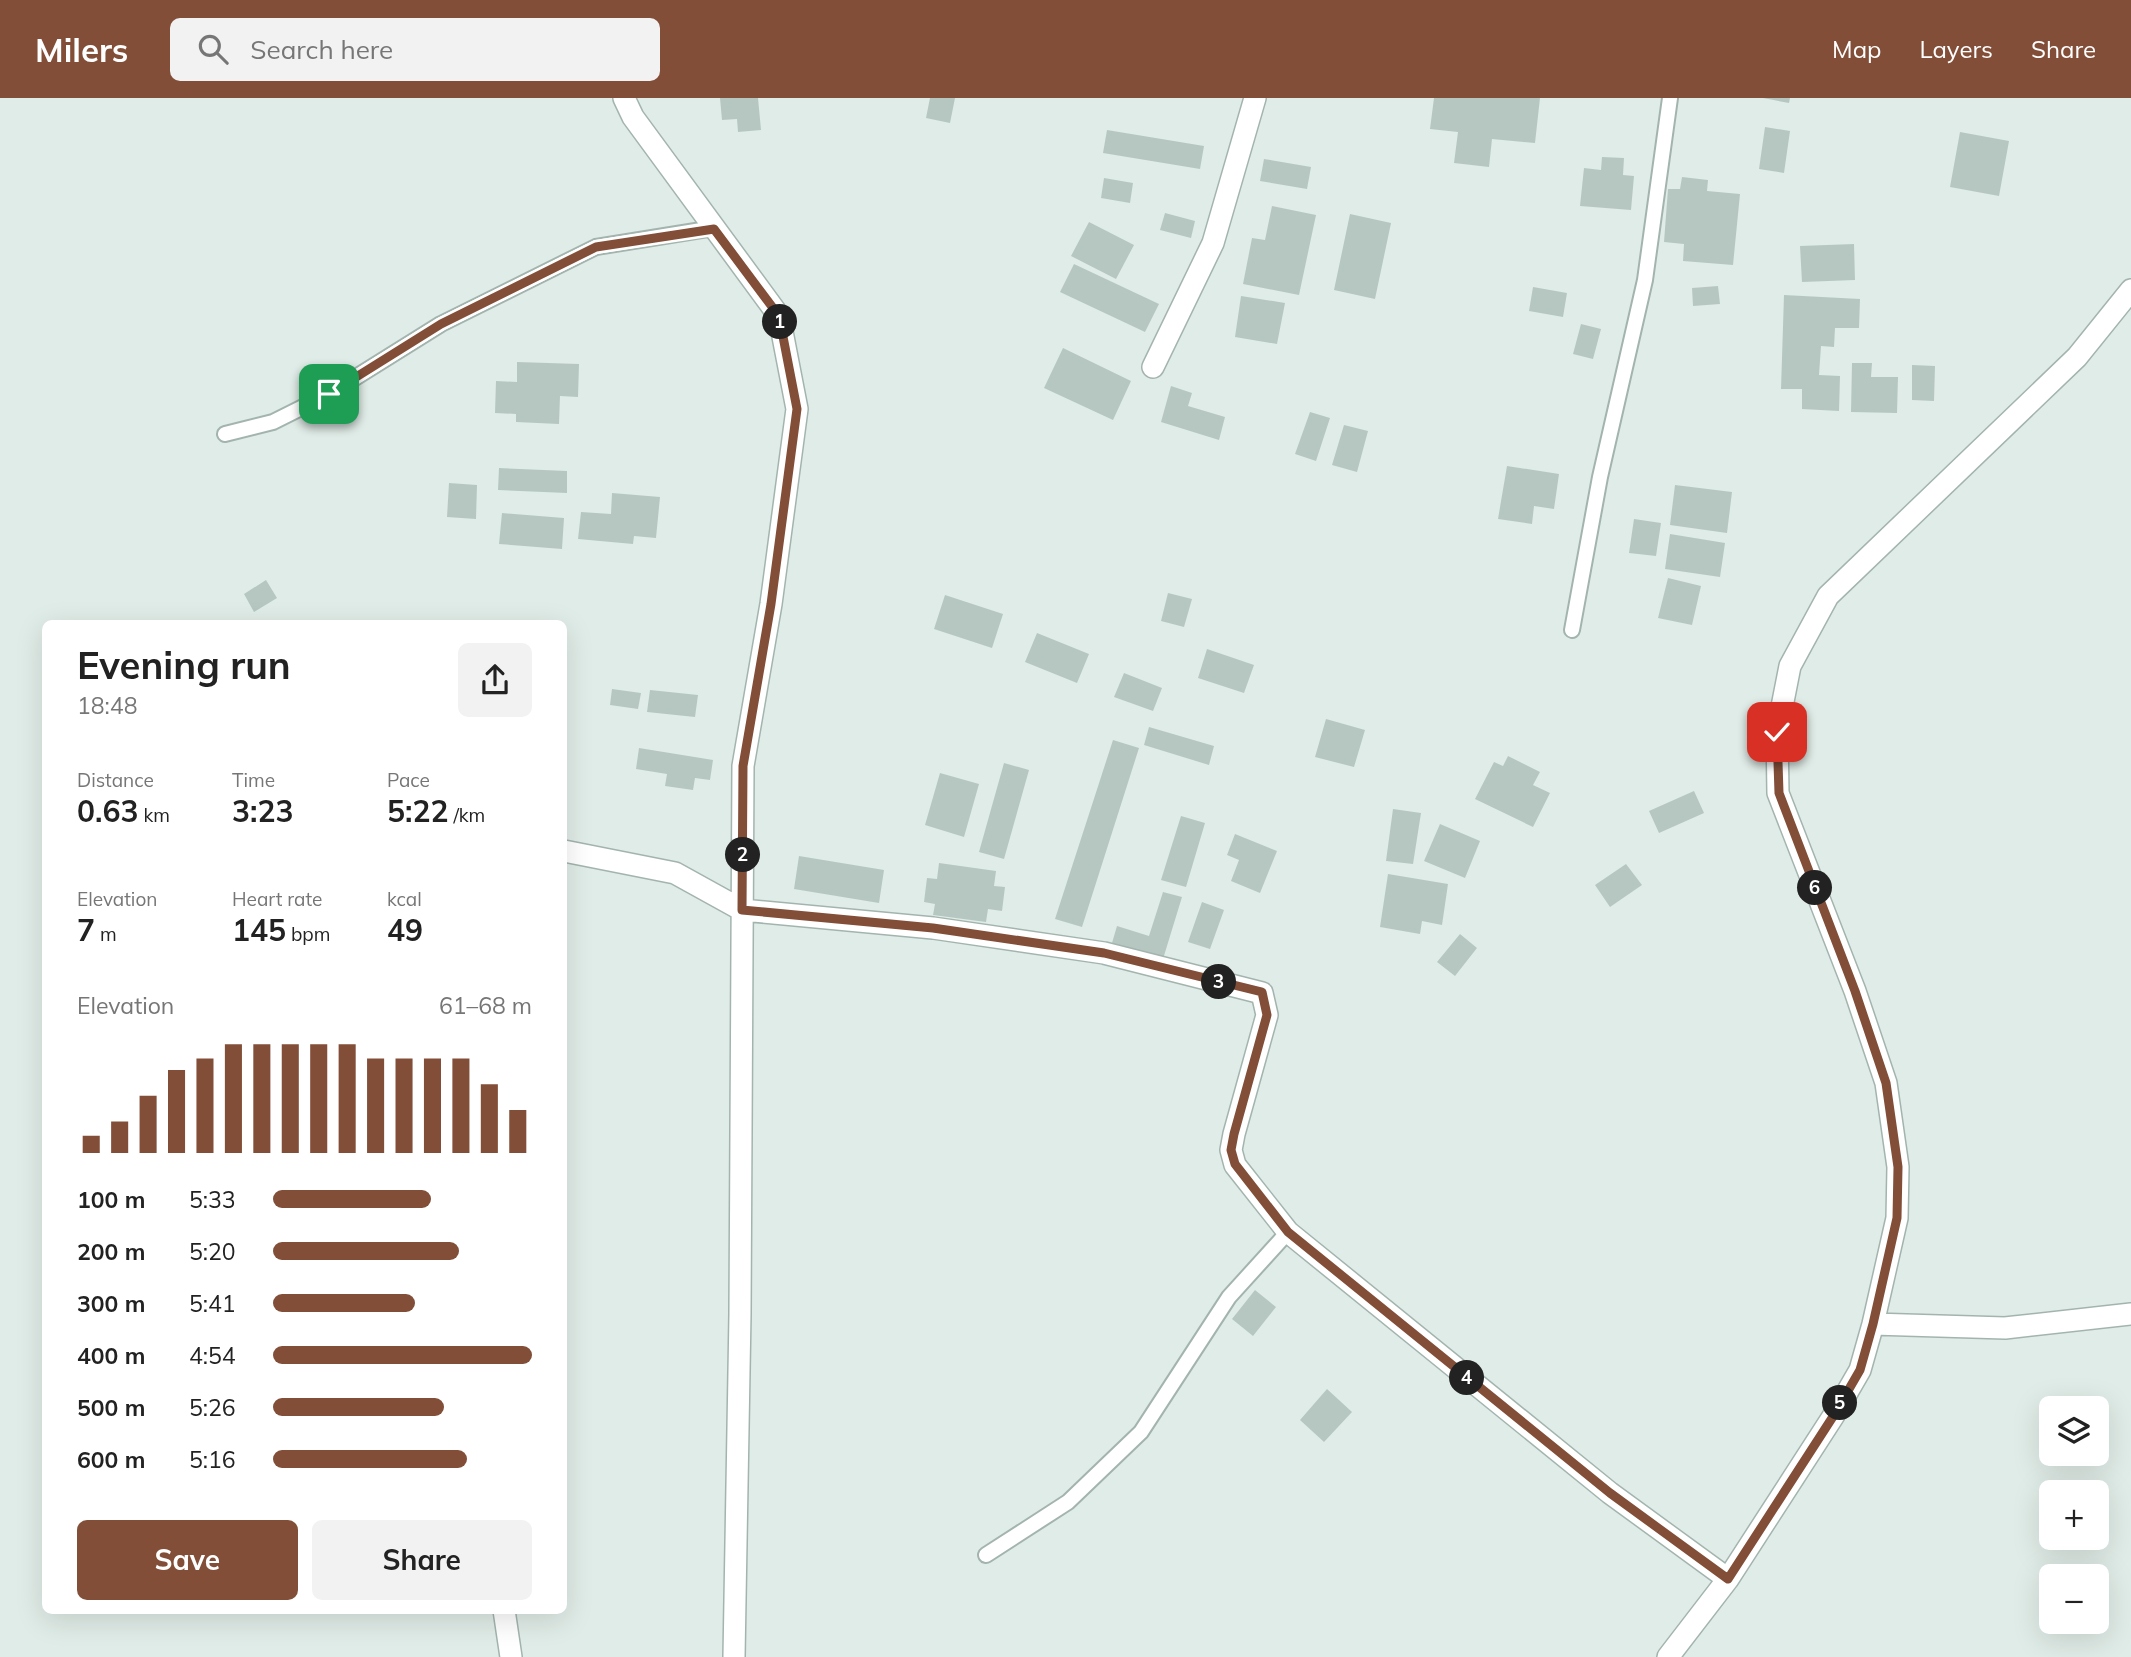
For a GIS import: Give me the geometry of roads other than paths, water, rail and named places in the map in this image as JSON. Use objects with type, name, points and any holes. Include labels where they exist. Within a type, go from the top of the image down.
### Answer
[{"type":"street","points":[[624,98],[633,117],[779,316],[797,409],[771,604],[743,766],[740,1300],[734,1657]]},
{"type":"street","points":[[1153,367],[1213,243],[1255,98]]},
{"type":"street","points":[[1668,1657],[1728,1579],[1860,1370],[1897,1218],[1898,1167],[1886,1083],[1855,991],[1779,793],[1777,732],[1790,666],[1828,596],[2077,357],[2131,290]]},
{"type":"street","points":[[567,853],[676,873],[742,910],[933,928],[1104,953],[1262,992],[1267,1015],[1231,1150],[1235,1164],[1288,1232],[1610,1493],[1728,1579]]},
{"type":"street","points":[[1873,1324],[2005,1328],[2131,1314]]},
{"type":"street","points":[[505,1614],[511,1657]]},
{"type":"lane","points":[[1572,630],[1600,477],[1645,280],[1670,98]]},
{"type":"lane","points":[[225,434],[273,422],[329,394],[441,324],[596,247],[714,229]]},
{"type":"lane","points":[[986,1555],[1068,1502],[1141,1432],[1229,1297],[1288,1232]]}]
